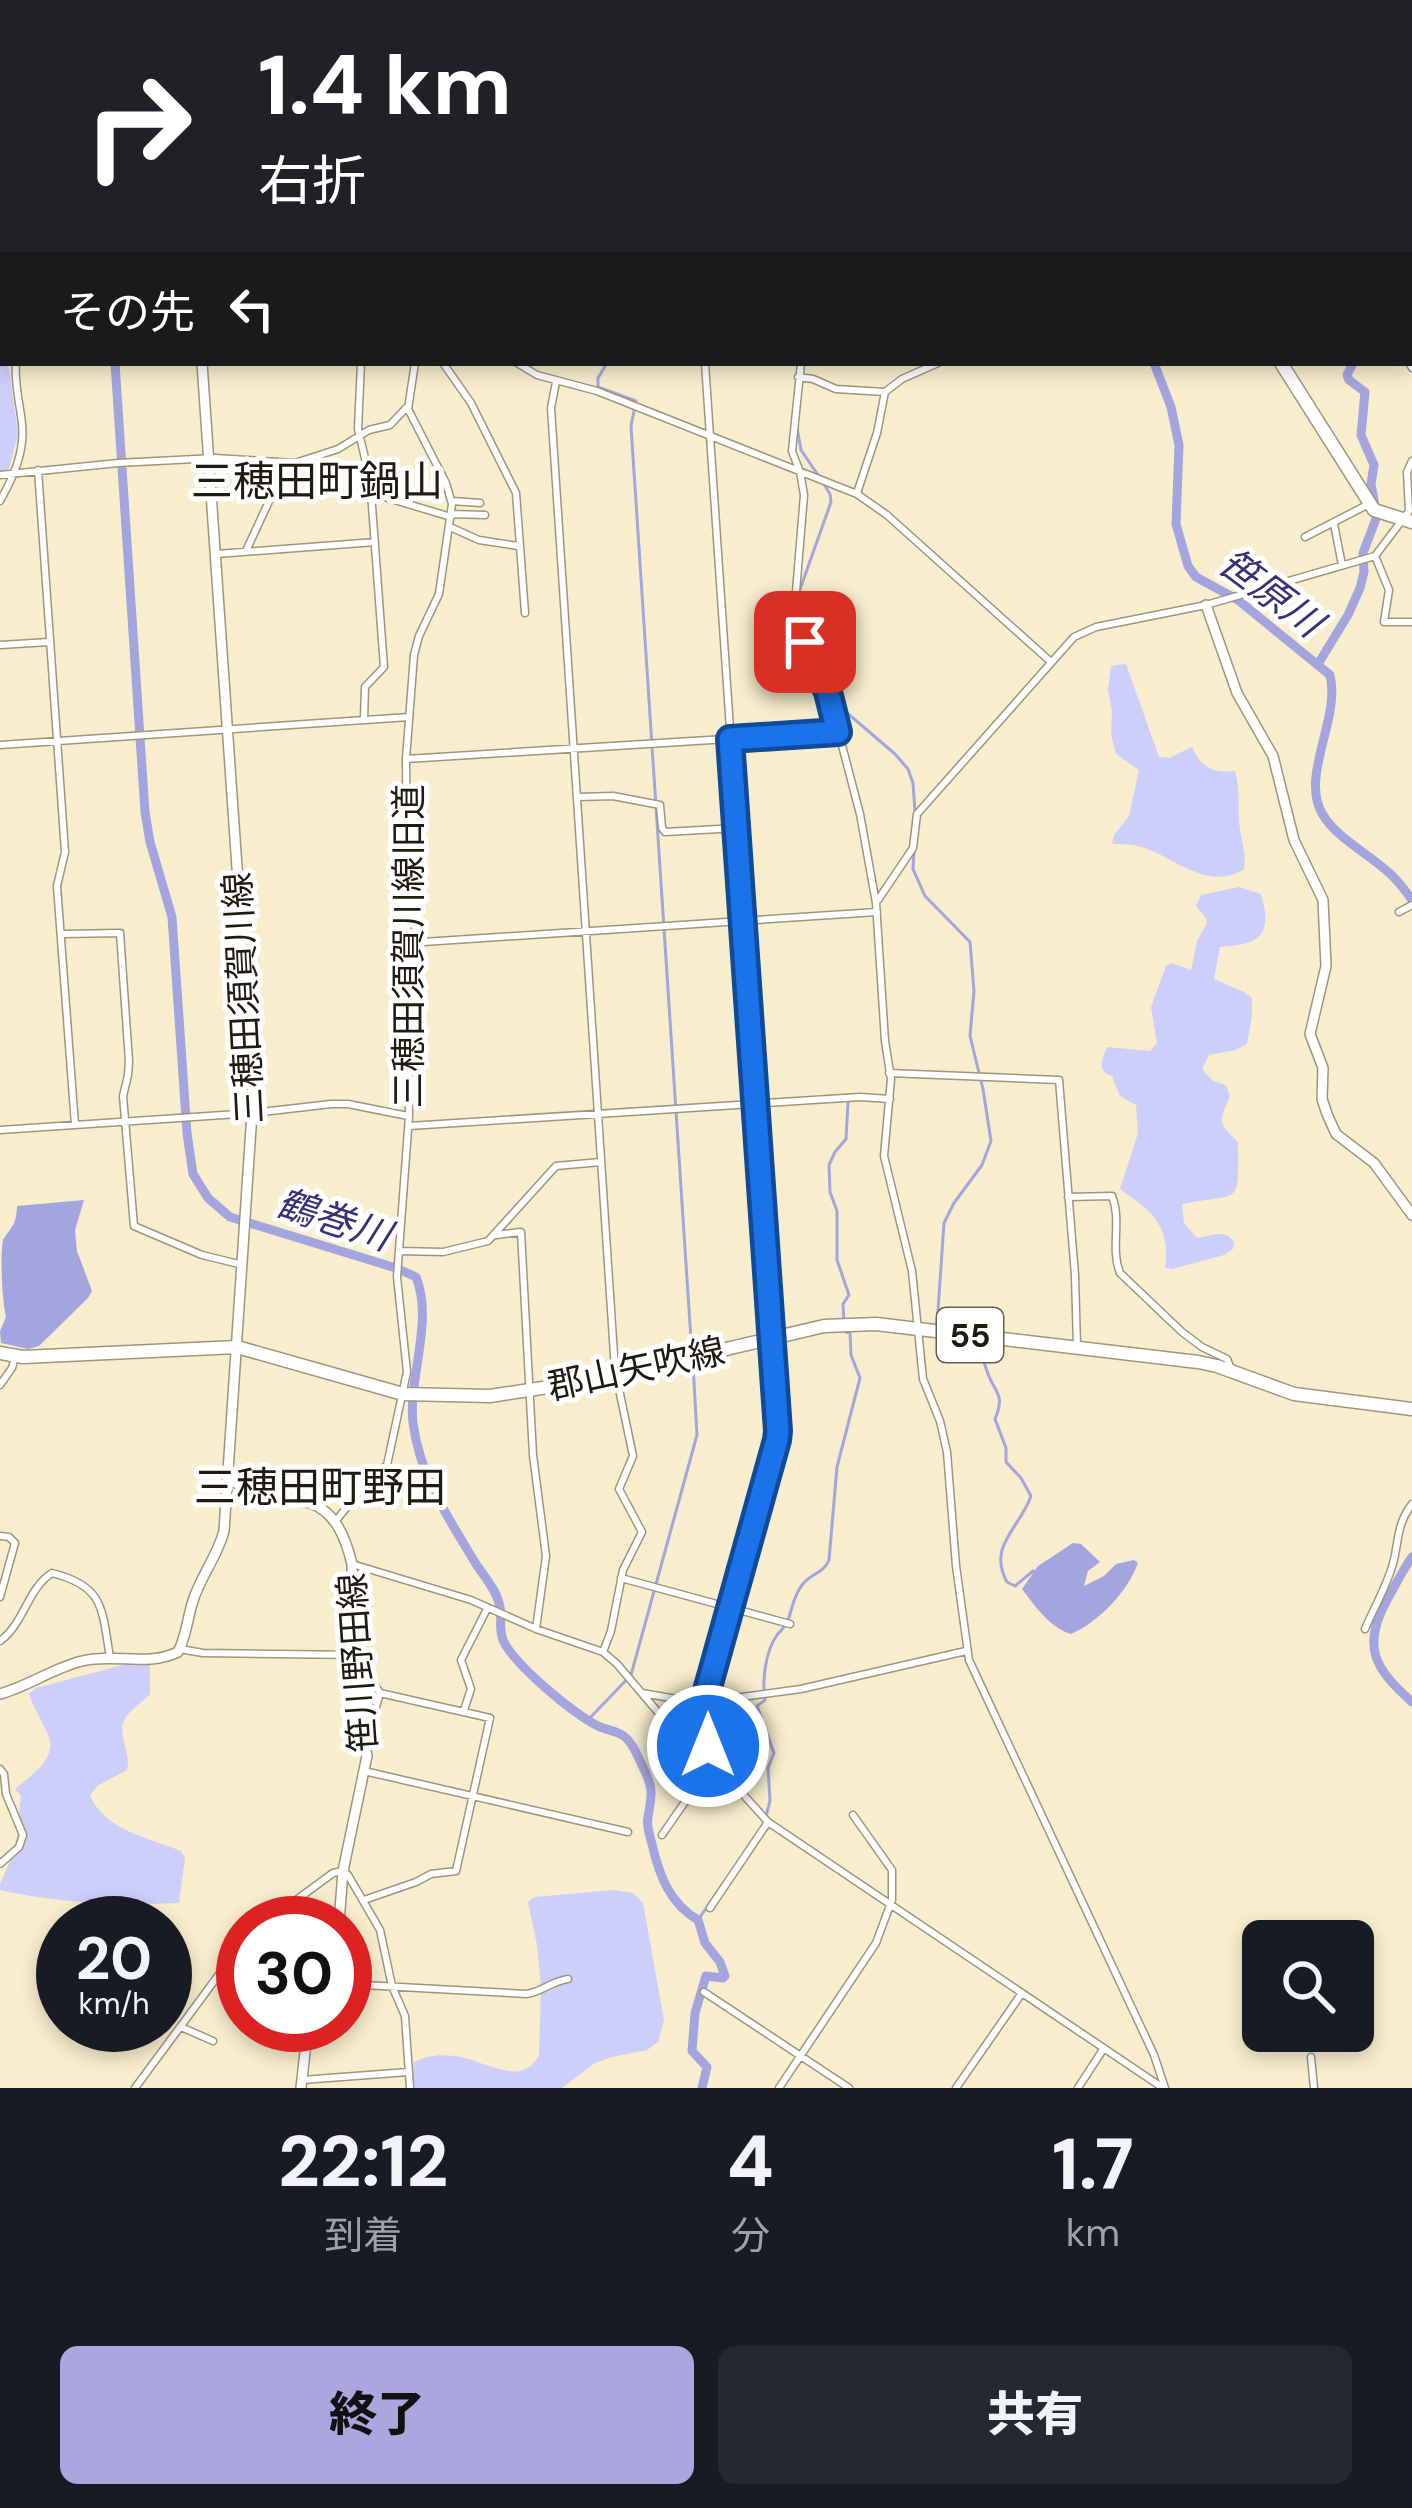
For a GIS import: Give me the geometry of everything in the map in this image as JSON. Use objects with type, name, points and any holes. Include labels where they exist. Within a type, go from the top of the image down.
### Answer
[{"type":"main road","name":"三穂田須賀川線","points":[[180,1649],[192,1602],[223,1537],[253,1113],[202,366]]},
{"type":"main road","points":[[1283,366],[1374,508],[1408,520]]},
{"type":"main road","points":[[1210,603],[1237,693],[1273,756],[1294,840],[1323,900],[1326,966],[1310,1034],[1323,1068],[1322,1099],[1336,1134],[1374,1163],[1412,1215]]},
{"type":"main road","name":"郡山矢吹線","points":[[7,1355],[250,1348],[412,1395],[474,1397],[616,1375],[841,1324],[876,1324],[1198,1362],[1294,1394],[1412,1409]]},
{"type":"main road","name":"笹川野田線","points":[[227,1480],[269,1497],[320,1508],[344,1537],[352,1564],[352,1686],[366,1742],[341,1896]]},
{"type":"main road","points":[[0,1694],[80,1661],[156,1660],[180,1649]]},
{"type":"main road","points":[[302,2084],[305,2052]]},
{"type":"street","points":[[0,501],[16,472],[23,429],[16,366]]},
{"type":"street","points":[[361,366],[360,437],[371,494],[384,669],[365,687],[364,719]]},
{"type":"street","points":[[0,475],[210,458],[295,463],[392,424],[408,406],[415,366]]},
{"type":"street","points":[[445,366],[471,404],[516,494],[525,613]]},
{"type":"street","points":[[522,366],[857,494],[887,515],[1051,662]]},
{"type":"street","points":[[662,1835],[712,1760],[704,1704],[777,1440],[705,366]]},
{"type":"street","points":[[800,366],[792,452],[804,495],[794,616],[824,681],[854,783],[876,907],[890,1073],[884,1156],[907,1245],[923,1379],[947,1451],[966,1651],[1154,2055],[1164,2088]]},
{"type":"street","points":[[798,376],[836,389],[885,392],[931,366]]},
{"type":"street","points":[[556,382],[551,408],[616,1375],[633,1453],[619,1489],[642,1532],[622,1578],[603,1652]]},
{"type":"street","points":[[857,494],[885,392]]},
{"type":"street","name":"三穂田須賀川線旧道","points":[[335,1522],[369,1479],[387,1465],[412,1395],[397,1297],[409,1126],[406,760],[416,644],[440,594],[452,501],[408,406]]},
{"type":"street","points":[[876,907],[913,848],[917,814],[1074,638],[1096,627],[1210,603],[1368,558],[1394,528],[1408,520],[1407,472],[1412,461]]},
{"type":"street","points":[[246,551],[273,494],[295,463]]},
{"type":"street","points":[[38,470],[64,852],[57,879],[75,1125]]},
{"type":"street","points":[[371,494],[451,519],[479,540],[518,546]]},
{"type":"street","points":[[452,501],[480,503]]},
{"type":"street","points":[[1305,537],[1374,508]]},
{"type":"street","points":[[451,519],[485,515]]},
{"type":"street","points":[[1334,524],[1342,566]]},
{"type":"street","points":[[216,554],[375,542]]},
{"type":"street","points":[[1368,558],[1388,583],[1384,622],[1412,622]]},
{"type":"street","points":[[0,645],[49,642]]},
{"type":"street","points":[[0,745],[409,717]]},
{"type":"street","points":[[406,760],[838,732]]},
{"type":"street","points":[[577,796],[613,796],[660,805],[665,832],[737,827]]},
{"type":"street","points":[[1399,912],[1412,905]]},
{"type":"street","points":[[408,944],[876,907]]},
{"type":"street","points":[[63,934],[120,933],[129,1060],[123,1092],[134,1226],[202,1255],[243,1265]]},
{"type":"street","points":[[890,1073],[1059,1079],[1077,1347]]},
{"type":"street","points":[[409,1126],[860,1097],[890,1099]]},
{"type":"street","points":[[0,1130],[342,1104],[409,1116]]},
{"type":"street","points":[[399,1251],[443,1252],[488,1240],[556,1166],[601,1162]]},
{"type":"street","points":[[1068,1197],[1115,1198],[1120,1273],[1182,1331],[1227,1359],[1232,1371]]},
{"type":"street","points":[[496,1234],[521,1232],[528,1392],[546,1556],[536,1629]]},
{"type":"street","points":[[0,1385],[12,1368],[7,1355]]},
{"type":"street","points":[[1365,1629],[1394,1561],[1398,1530],[1412,1504]]},
{"type":"street","points":[[0,1536],[15,1543],[0,1597]]},
{"type":"street","points":[[352,1564],[471,1600],[603,1652],[768,1822],[1164,2088]]},
{"type":"street","points":[[0,1641],[12,1631],[39,1584],[52,1573],[86,1584],[94,1595],[110,1658]]},
{"type":"street","points":[[622,1578],[790,1624]]},
{"type":"street","points":[[464,1711],[471,1689],[461,1660],[487,1609]]},
{"type":"street","points":[[180,1649],[357,1655],[380,1693],[490,1718],[455,1872],[431,1874],[372,1897]]},
{"type":"street","points":[[642,1693],[704,1704],[801,1689],[966,1651]]},
{"type":"street","points":[[366,1742],[380,1693]]},
{"type":"street","points":[[0,1769],[23,1835],[19,1847],[0,1864]]},
{"type":"street","points":[[364,1771],[628,1832]]},
{"type":"street","points":[[779,2088],[876,1943],[892,1900],[892,1870],[853,1815]]},
{"type":"street","points":[[710,1908],[768,1822]]},
{"type":"street","points":[[302,1896],[343,1871],[361,1896]]},
{"type":"street","points":[[372,1915],[405,2015],[410,2088]]},
{"type":"street","points":[[192,2012],[216,1979]]},
{"type":"street","points":[[372,1985],[526,1994],[568,1979]]},
{"type":"street","points":[[704,1993],[849,2088]]},
{"type":"street","points":[[958,2087],[1022,1993]]},
{"type":"street","points":[[192,2032],[213,2041]]},
{"type":"street","points":[[1078,2088],[1104,2048]]},
{"type":"street","points":[[135,2088],[162,2052]]},
{"type":"street","points":[[1311,2057],[1314,2088]]},
{"type":"street","points":[[302,2084],[408,2072]]},
{"type":"shaded area","points":[[0,366],[8,366],[18,434],[9,469],[0,472]]},
{"type":"shaded area","points":[[1126,664],[1159,757],[1169,758],[1192,747],[1209,768],[1235,771],[1244,869],[1231,875],[1204,875],[1142,847],[1112,844],[1129,816],[1139,770],[1116,754],[1111,735],[1111,666]]},
{"type":"shaded area","points":[[1239,887],[1261,894],[1264,928],[1245,944],[1220,947],[1214,979],[1252,998],[1247,1044],[1209,1055],[1202,1069],[1213,1081],[1226,1085],[1230,1096],[1222,1121],[1238,1142],[1238,1178],[1232,1194],[1182,1204],[1184,1223],[1197,1238],[1226,1235],[1234,1242],[1233,1249],[1165,1268],[1162,1230],[1141,1204],[1120,1189],[1138,1133],[1136,1105],[1120,1096],[1102,1060],[1107,1047],[1150,1051],[1157,1043],[1151,1007],[1166,966],[1171,963],[1191,970],[1197,941],[1207,923],[1196,906],[1201,895]]},
{"type":"shaded area","points":[[84,1200],[75,1230],[77,1251],[92,1291],[88,1298],[39,1346],[28,1349],[1,1343],[6,1317],[2,1247],[17,1206]]},
{"type":"shaded area","points":[[1073,1543],[1081,1544],[1100,1562],[1088,1571],[1084,1586],[1116,1564],[1138,1563],[1111,1604],[1071,1634],[1050,1622],[1022,1589],[1038,1566]]},
{"type":"shaded area","points":[[130,1663],[150,1664],[150,1694],[123,1723],[127,1770],[97,1786],[90,1796],[117,1825],[181,1851],[185,1858],[180,1896],[36,1897],[0,1890],[16,1847],[21,1796],[15,1789],[39,1768],[50,1748],[29,1694],[36,1688]]},
{"type":"shaded area","points":[[614,1890],[633,1893],[643,1903],[664,2020],[658,2042],[647,2050],[595,2063],[562,2088],[409,2088],[413,2063],[430,2056],[461,2057],[514,2071],[532,2065],[539,2055],[541,1988],[528,1902],[534,1897]]},
{"type":"waterway","name":"鶴巻川","points":[[115,366],[145,812],[172,917],[193,1174],[208,1198],[230,1217],[416,1277],[422,1331],[413,1423],[429,1479],[495,1593],[509,1650],[559,1699],[596,1725],[622,1735],[634,1748],[650,1786],[648,1827],[662,1877],[680,1906],[698,1920],[705,1943],[725,1976],[706,1976],[695,2013],[692,2051],[707,2067],[702,2088]]},
{"type":"waterway","points":[[605,366],[598,387],[636,401],[631,426],[692,1355]]},
{"type":"waterway","name":"笹原川","points":[[1155,366],[1179,445],[1176,524],[1188,566],[1196,577],[1238,600],[1330,675],[1332,692],[1318,766],[1317,800],[1336,831],[1391,874],[1412,900]]},
{"type":"waterway","points":[[1318,664],[1360,588],[1363,553],[1377,516],[1371,484],[1374,465],[1361,435],[1365,392],[1349,380],[1352,366]]},
{"type":"waterway","points":[[797,428],[801,450],[820,478]]},
{"type":"waterway","points":[[798,595],[831,502],[825,486]]},
{"type":"waterway","points":[[822,671],[846,712],[908,769],[915,812]]},
{"type":"waterway","points":[[914,851],[913,869],[925,896],[970,942],[974,991],[970,1036],[991,1141],[982,1165],[944,1223],[937,1325]]},
{"type":"waterway","points":[[844,1323],[843,1304],[849,1295],[837,1260],[837,1211],[830,1192],[829,1165],[846,1139],[848,1103]]},
{"type":"waterway","points":[[765,1820],[770,1801],[768,1768],[774,1753],[757,1706],[765,1700],[765,1667],[773,1642],[787,1622],[799,1589],[829,1560],[837,1467],[860,1378],[846,1332]]},
{"type":"waterway","points":[[975,1342],[999,1398],[995,1419],[1006,1462],[1031,1496],[1003,1547],[1002,1569],[1007,1582],[1015,1586],[1033,1571],[1038,1573]]},
{"type":"waterway","points":[[588,1720],[631,1675],[697,1435],[693,1364]]},
{"type":"waterway","name":"笹原川","points":[[1412,1557],[1379,1617],[1374,1644],[1381,1668],[1412,1702]]},
{"type":"waterway","points":[[698,1920],[727,1878]]},
{"type":"district","name":"三穂田町鍋山","points":[[317,481]]},
{"type":"district","name":"三穂田町野田","points":[[320,1487]]},
{"type":"route","points":[[708,1746],[703,1705],[778,1431],[730,739],[838,732],[828,692],[805,642]]}]
